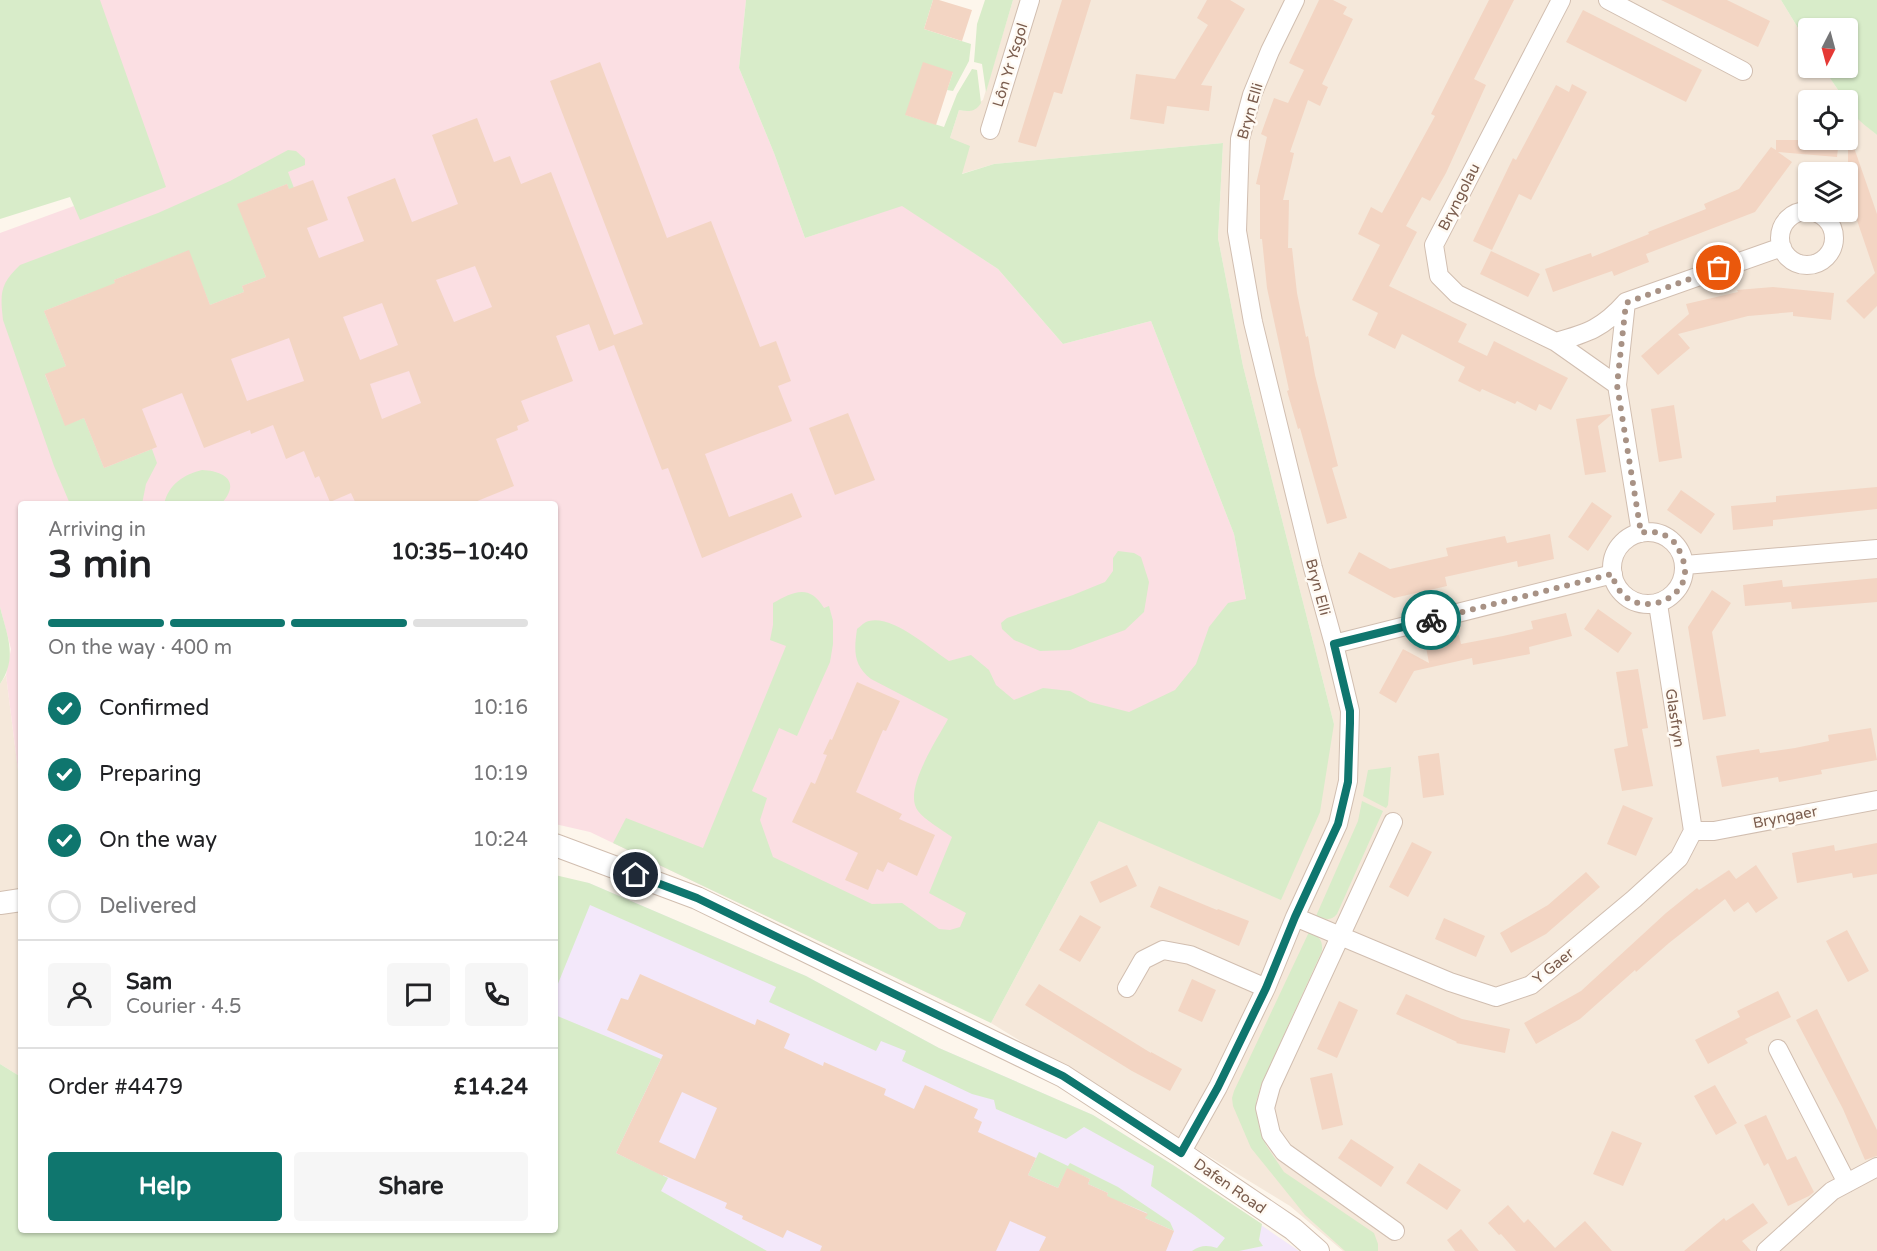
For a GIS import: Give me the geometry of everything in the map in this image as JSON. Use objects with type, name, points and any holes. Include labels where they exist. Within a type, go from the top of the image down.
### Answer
[{"type":"street","name":"Lôn Yr Ysgol","points":[[990,130],[1030,0]]},
{"type":"street","name":"Bryn Elli","points":[[1181,1153],[1218,1087],[1266,988],[1295,917],[1338,824],[1348,782],[1350,711],[1312,568],[1253,322],[1237,231],[1240,139],[1252,94],[1295,0]]},
{"type":"street","name":"Bryngolau","points":[[1561,0],[1434,245],[1439,276],[1457,294],[1556,342],[1617,385]]},
{"type":"street","points":[[1608,0],[1743,71]]},
{"type":"street","points":[[1556,342],[1592,330],[1611,319],[1626,303],[1782,247]]},
{"type":"street","points":[[1626,303],[1617,385],[1641,533]]},
{"type":"street","points":[[1646,531],[1659,533],[1670,539],[1679,548],[1685,565],[1684,578],[1678,590],[1658,604],[1646,605],[1633,602],[1615,585],[1612,574],[1613,556],[1620,545],[1634,534],[1641,533],[1646,531]]},
{"type":"street","points":[[1685,565],[1877,549]]},
{"type":"street","points":[[1334,644],[1612,574]]},
{"type":"street","name":"Glasfryn","points":[[1658,604],[1693,831]]},
{"type":"street","name":"Bryngaer","points":[[1693,831],[1714,831],[1877,800]]},
{"type":"street","points":[[1393,822],[1271,1086],[1265,1108],[1271,1134],[1284,1152],[1395,1231]]},
{"type":"street","name":"Y Gaer","points":[[1295,917],[1450,982],[1496,997],[1531,985],[1634,899],[1679,858],[1693,831]]},
{"type":"street","name":"Dafen Road","points":[[558,845],[697,898],[1053,1071],[1181,1153],[1293,1230],[1318,1251]]},
{"type":"street","points":[[1127,988],[1143,960],[1163,950],[1190,955],[1266,988]]},
{"type":"street","points":[[1778,1049],[1847,1183]]},
{"type":"street","points":[[1766,1251],[1832,1191],[1877,1167]]},
{"type":"shaded area","points":[[100,0],[746,0],[739,68],[774,153],[805,238],[902,205],[998,269],[1063,344],[1151,321],[1234,534],[1267,714],[1060,778],[953,1005],[590,832],[558,825],[558,501],[18,501],[18,770],[6,675],[11,649],[0,607],[0,233],[74,206],[81,219]]},
{"type":"shaded area","points":[[1013,0],[1781,0],[1798,28],[1798,78],[1830,78],[1838,90],[1798,90],[1798,150],[1858,150],[1858,118],[1877,135],[1877,1251],[1343,1251],[1290,1206],[991,1023],[1099,821],[1334,724],[1243,366],[1218,238],[1223,143],[994,164],[961,174],[950,138],[959,110],[966,111],[983,100]]},
{"type":"shaded area","points":[[6,675],[18,770],[18,1075],[0,1064],[0,684]]},
{"type":"shaded area","points":[[558,878],[589,883],[806,976],[939,1048],[1093,1115],[1173,1165],[1299,1251],[0,1251],[0,1117],[18,1214],[18,1233],[558,1233]]},
{"type":"green space","points":[[0,0],[100,0],[166,187],[80,220],[70,197],[0,219]]},
{"type":"green space","points":[[746,0],[933,0],[924,29],[971,44],[969,61],[953,91],[947,90],[953,72],[906,115],[944,127],[957,94],[972,69],[977,70],[981,103],[972,111],[959,110],[950,138],[970,146],[962,174],[994,164],[1223,143],[1218,238],[1243,366],[1334,724],[1320,812],[1281,900],[1099,821],[991,1023],[613,843],[626,818],[703,848],[786,646],[770,640],[773,603],[794,593],[807,593],[813,595],[824,608],[829,606],[833,621],[833,644],[830,662],[797,736],[779,728],[752,791],[767,798],[760,820],[773,857],[872,904],[902,903],[939,929],[950,930],[960,927],[966,913],[929,893],[952,837],[921,814],[914,802],[923,765],[948,719],[865,674],[856,657],[857,629],[864,623],[879,620],[900,628],[949,661],[971,655],[989,670],[996,685],[1014,700],[1043,688],[1070,691],[1090,702],[1129,712],[1175,690],[1196,664],[1209,627],[1228,603],[1246,599],[1234,534],[1151,321],[1063,344],[998,269],[902,206],[805,238],[774,153],[739,68]]},
{"type":"green space","points":[[985,0],[1013,0],[986,92],[982,64],[974,62],[977,24]]},
{"type":"green space","points":[[1781,0],[1877,0],[1877,135],[1858,118],[1858,90],[1838,90],[1830,78],[1858,78],[1858,18],[1798,18],[1798,28]]},
{"type":"green space","points":[[288,150],[296,151],[305,159],[305,165],[288,172],[294,188],[289,190],[287,184],[238,204],[266,277],[242,286],[244,292],[210,305],[188,251],[114,280],[132,325],[113,348],[90,293],[44,311],[66,366],[45,375],[65,425],[84,418],[104,468],[152,449],[157,463],[146,484],[143,501],[69,501],[54,466],[3,320],[2,296],[8,278],[20,265],[158,213],[230,181]]},
{"type":"green space","points":[[202,470],[217,472],[227,479],[230,489],[223,501],[165,501],[173,486],[189,475]]},
{"type":"green space","points":[[1118,551],[1134,553],[1141,557],[1149,582],[1144,612],[1125,630],[1070,650],[1040,651],[1014,640],[1002,629],[1001,623],[1007,618],[1105,582],[1113,571],[1113,558]]},
{"type":"green space","points":[[0,607],[8,637],[10,656],[9,665],[0,684]]},
{"type":"green space","points":[[1391,767],[1386,808],[1363,796],[1368,770]]},
{"type":"green space","points":[[1362,801],[1383,811],[1337,914],[1330,919],[1316,916],[1358,821]]},
{"type":"green space","points":[[558,876],[589,883],[806,976],[939,1048],[1093,1115],[1262,1224],[1259,1240],[1263,1246],[1239,1251],[1192,1251],[1204,1246],[1217,1248],[1225,1238],[1151,1186],[1154,1166],[1084,1127],[1066,1139],[996,1109],[994,1100],[972,1094],[902,1061],[906,1051],[881,1041],[876,1051],[769,1002],[776,987],[590,905],[558,984]]},
{"type":"green space","points":[[1309,932],[1320,939],[1322,951],[1261,1085],[1256,1102],[1259,1127],[1266,1145],[1284,1172],[1374,1233],[1378,1251],[1345,1251],[1305,1215],[1251,1148],[1233,1106],[1234,1091]]},
{"type":"green space","points":[[558,1016],[661,1059],[616,1153],[668,1178],[661,1191],[767,1251],[0,1251],[0,1064],[18,1075],[18,1233],[558,1233]]},
{"type":"green space","points":[[1039,1152],[1068,1166],[1070,1163],[1118,1187],[1170,1222],[1174,1231],[1145,1218],[1147,1213],[1123,1203],[1104,1204],[1108,1193],[1088,1184],[1090,1179],[1067,1169],[1058,1188],[1028,1175]]},
{"type":"building","points":[[933,0],[972,10],[962,41],[924,29]]},
{"type":"building","points":[[1062,0],[1091,0],[1062,94],[1054,92],[1036,147],[1018,142]]},
{"type":"building","points":[[1207,0],[1230,0],[1245,9],[1201,85],[1212,86],[1209,111],[1167,106],[1164,124],[1130,119],[1136,74],[1175,79],[1208,25],[1197,18]]},
{"type":"building","points":[[1319,0],[1333,0],[1347,7],[1343,14],[1353,19],[1322,84],[1328,87],[1320,106],[1308,100],[1290,152],[1294,153],[1283,200],[1289,200],[1288,248],[1292,248],[1297,293],[1306,337],[1308,336],[1315,375],[1338,466],[1332,468],[1347,518],[1327,524],[1287,391],[1289,390],[1267,288],[1262,239],[1260,239],[1260,185],[1256,184],[1267,137],[1261,134],[1274,98],[1288,103],[1304,70],[1289,63]]},
{"type":"building","points":[[1489,0],[1514,0],[1474,79],[1486,85],[1446,173],[1430,201],[1422,197],[1406,226],[1417,232],[1389,286],[1467,324],[1458,342],[1487,356],[1494,341],[1568,378],[1551,410],[1539,404],[1536,411],[1517,401],[1515,404],[1482,389],[1480,392],[1458,381],[1465,367],[1402,334],[1395,349],[1368,335],[1378,313],[1352,300],[1380,245],[1358,234],[1371,207],[1382,213],[1435,116],[1431,114]]},
{"type":"building","points":[[1661,0],[1727,0],[1770,21],[1758,47]]},
{"type":"building","points":[[1583,10],[1702,70],[1686,102],[1566,42]]},
{"type":"building","points":[[600,62],[667,238],[711,221],[760,347],[776,341],[791,381],[778,386],[792,421],[705,454],[729,517],[792,493],[802,517],[702,558],[668,468],[662,470],[614,345],[599,351],[589,324],[556,336],[573,381],[521,401],[529,421],[517,426],[518,430],[496,439],[514,486],[477,501],[355,501],[351,493],[330,501],[319,476],[315,478],[304,451],[286,459],[273,425],[251,434],[250,430],[204,448],[182,393],[142,409],[157,447],[104,468],[84,418],[65,426],[45,374],[66,366],[44,311],[115,283],[114,280],[189,250],[210,305],[244,292],[242,286],[266,277],[237,204],[287,184],[289,189],[313,180],[328,220],[307,228],[319,258],[364,241],[347,197],[395,178],[412,222],[458,204],[432,135],[477,118],[494,162],[510,156],[521,184],[551,172],[614,335],[643,324],[550,81]],"holes":[[[475,266],[492,307],[454,322],[436,280]],[[382,303],[398,345],[360,360],[343,317]],[[289,338],[304,381],[247,401],[231,359]],[[409,371],[421,403],[382,419],[370,384]]]},
{"type":"building","points":[[923,62],[953,72],[936,125],[905,115]]},
{"type":"building","points":[[1572,84],[1587,92],[1531,200],[1519,194],[1492,250],[1473,241],[1513,158],[1516,160],[1556,85],[1569,92]]},
{"type":"building","points":[[1776,140],[1798,140],[1798,150],[1838,150],[1837,157],[1778,152],[1792,162],[1755,212],[1646,254],[1649,262],[1614,276],[1612,271],[1553,292],[1545,269],[1591,253],[1592,257],[1706,209],[1704,204],[1739,189],[1771,147],[1776,150]]},
{"type":"building","points":[[1848,150],[1855,150],[1877,214],[1877,306],[1864,319],[1846,301],[1875,273],[1858,222],[1858,162],[1848,162]]},
{"type":"building","points":[[1491,251],[1540,274],[1528,297],[1480,274]]},
{"type":"building","points":[[1773,287],[1834,293],[1831,320],[1793,316],[1793,312],[1748,316],[1678,334],[1690,348],[1658,375],[1641,356],[1689,314],[1686,304],[1738,292],[1737,290]]},
{"type":"building","points":[[1674,405],[1682,458],[1659,462],[1651,409]]},
{"type":"building","points":[[848,413],[875,480],[835,495],[809,428]]},
{"type":"building","points":[[1610,414],[1598,426],[1606,472],[1585,475],[1576,419]]},
{"type":"building","points":[[1877,487],[1877,509],[1773,520],[1773,526],[1733,530],[1731,506],[1776,502],[1776,496]]},
{"type":"building","points":[[1681,490],[1715,514],[1701,534],[1667,510]]},
{"type":"building","points":[[1592,502],[1612,516],[1588,551],[1568,537]]},
{"type":"building","points":[[1550,534],[1554,559],[1518,567],[1517,561],[1445,577],[1447,586],[1394,598],[1348,573],[1359,552],[1390,569],[1448,556],[1446,548],[1505,536],[1507,543]]},
{"type":"building","points":[[1877,578],[1877,602],[1792,609],[1791,602],[1745,606],[1743,585],[1782,580],[1783,587]]},
{"type":"building","points":[[1712,590],[1731,603],[1712,632],[1726,716],[1703,720],[1688,627]]},
{"type":"building","points":[[1598,609],[1632,633],[1618,653],[1584,629]]},
{"type":"building","points":[[1566,613],[1572,636],[1529,647],[1530,654],[1473,665],[1472,658],[1414,671],[1396,703],[1379,693],[1403,649],[1429,663],[1425,642],[1459,635],[1461,644],[1503,636],[1533,629],[1531,621]]},
{"type":"building","points":[[1638,669],[1648,728],[1642,729],[1653,786],[1622,791],[1614,749],[1628,746],[1616,672]]},
{"type":"building","points":[[857,682],[900,701],[886,731],[883,730],[856,792],[902,814],[899,819],[935,835],[917,876],[888,862],[883,872],[877,869],[868,890],[845,880],[858,853],[792,822],[811,782],[815,784],[827,755],[823,754],[830,739],[832,740]]},
{"type":"building","points":[[1871,728],[1877,760],[1821,770],[1822,774],[1779,782],[1778,777],[1722,787],[1716,756],[1759,749],[1760,753],[1795,748],[1829,741],[1828,735]]},
{"type":"building","points":[[1439,753],[1444,795],[1423,798],[1418,756]]},
{"type":"building","points":[[1623,805],[1653,818],[1636,856],[1607,844]]},
{"type":"building","points":[[1412,842],[1432,852],[1408,897],[1389,887]]},
{"type":"building","points":[[1877,843],[1877,874],[1853,878],[1852,873],[1797,883],[1792,853],[1834,845],[1835,851]]},
{"type":"building","points":[[1127,865],[1137,886],[1100,903],[1090,882]]},
{"type":"building","points":[[1756,865],[1778,898],[1756,913],[1748,902],[1734,912],[1725,899],[1636,972],[1635,970],[1580,1019],[1536,1044],[1524,1023],[1581,991],[1666,913],[1697,888],[1699,890],[1729,870],[1736,879]]},
{"type":"building","points":[[1586,872],[1600,887],[1546,934],[1511,953],[1500,933],[1548,905]]},
{"type":"building","points":[[1159,886],[1249,921],[1239,946],[1150,907]]},
{"type":"building","points":[[1080,915],[1101,927],[1080,962],[1059,950]]},
{"type":"building","points":[[1444,918],[1485,936],[1476,957],[1435,939]]},
{"type":"building","points":[[1847,930],[1869,971],[1848,982],[1826,941]]},
{"type":"building","points":[[640,974],[755,1025],[757,1019],[790,1034],[784,1048],[823,1066],[824,1062],[886,1089],[884,1095],[914,1109],[925,1085],[978,1109],[974,1118],[982,1122],[978,1132],[1036,1158],[1028,1175],[1058,1188],[1067,1168],[1090,1179],[1088,1184],[1108,1193],[1107,1196],[1148,1214],[1145,1218],[1174,1231],[1166,1251],[1039,1251],[1046,1237],[1010,1221],[996,1251],[820,1251],[822,1246],[787,1230],[783,1238],[742,1219],[743,1216],[725,1208],[727,1203],[616,1153],[663,1055],[607,1030],[621,998],[628,1000]],"holes":[[[682,1092],[717,1108],[695,1159],[659,1142]]]},
{"type":"building","points":[[1192,979],[1216,990],[1202,1022],[1178,1011]]},
{"type":"building","points":[[1039,984],[1151,1053],[1182,1069],[1170,1091],[1132,1071],[1025,1005]]},
{"type":"building","points":[[1778,991],[1791,1017],[1745,1039],[1748,1043],[1708,1064],[1695,1040],[1740,1017],[1737,1011]]},
{"type":"building","points":[[1406,994],[1462,1019],[1510,1029],[1505,1053],[1456,1043],[1396,1014]]},
{"type":"building","points":[[1339,1001],[1358,1010],[1337,1058],[1317,1049]]},
{"type":"building","points":[[1817,1009],[1877,1130],[1877,1156],[1865,1160],[1843,1109],[1796,1020]]},
{"type":"building","points":[[1332,1073],[1343,1125],[1322,1130],[1310,1078]]},
{"type":"building","points":[[1715,1085],[1737,1123],[1716,1135],[1694,1096]]},
{"type":"building","points":[[1766,1115],[1787,1160],[1796,1156],[1814,1192],[1788,1206],[1768,1163],[1764,1166],[1744,1125]]},
{"type":"building","points":[[1612,1131],[1642,1143],[1623,1186],[1593,1174]]},
{"type":"building","points":[[1351,1139],[1394,1167],[1381,1187],[1338,1158]]},
{"type":"building","points":[[1419,1163],[1461,1190],[1447,1210],[1406,1183]]},
{"type":"building","points":[[1753,1203],[1768,1223],[1742,1241],[1751,1251],[1684,1251],[1724,1218],[1726,1221]]},
{"type":"building","points":[[1508,1205],[1524,1223],[1528,1219],[1555,1248],[1585,1221],[1612,1251],[1516,1251],[1488,1223]]},
{"type":"building","points":[[1461,1229],[1479,1251],[1455,1251],[1447,1240]]},
{"type":"way so far","points":[[1431,620],[1612,574],[1615,585],[1633,602],[1646,605],[1658,604],[1678,590],[1684,578],[1685,565],[1679,548],[1659,533],[1646,531],[1641,533],[1617,385],[1626,303],[1719,268]]},
{"type":"route","points":[[636,875],[697,898],[1063,1076],[1181,1153],[1218,1087],[1266,988],[1295,917],[1338,824],[1348,782],[1350,711],[1334,644],[1431,620]]}]
